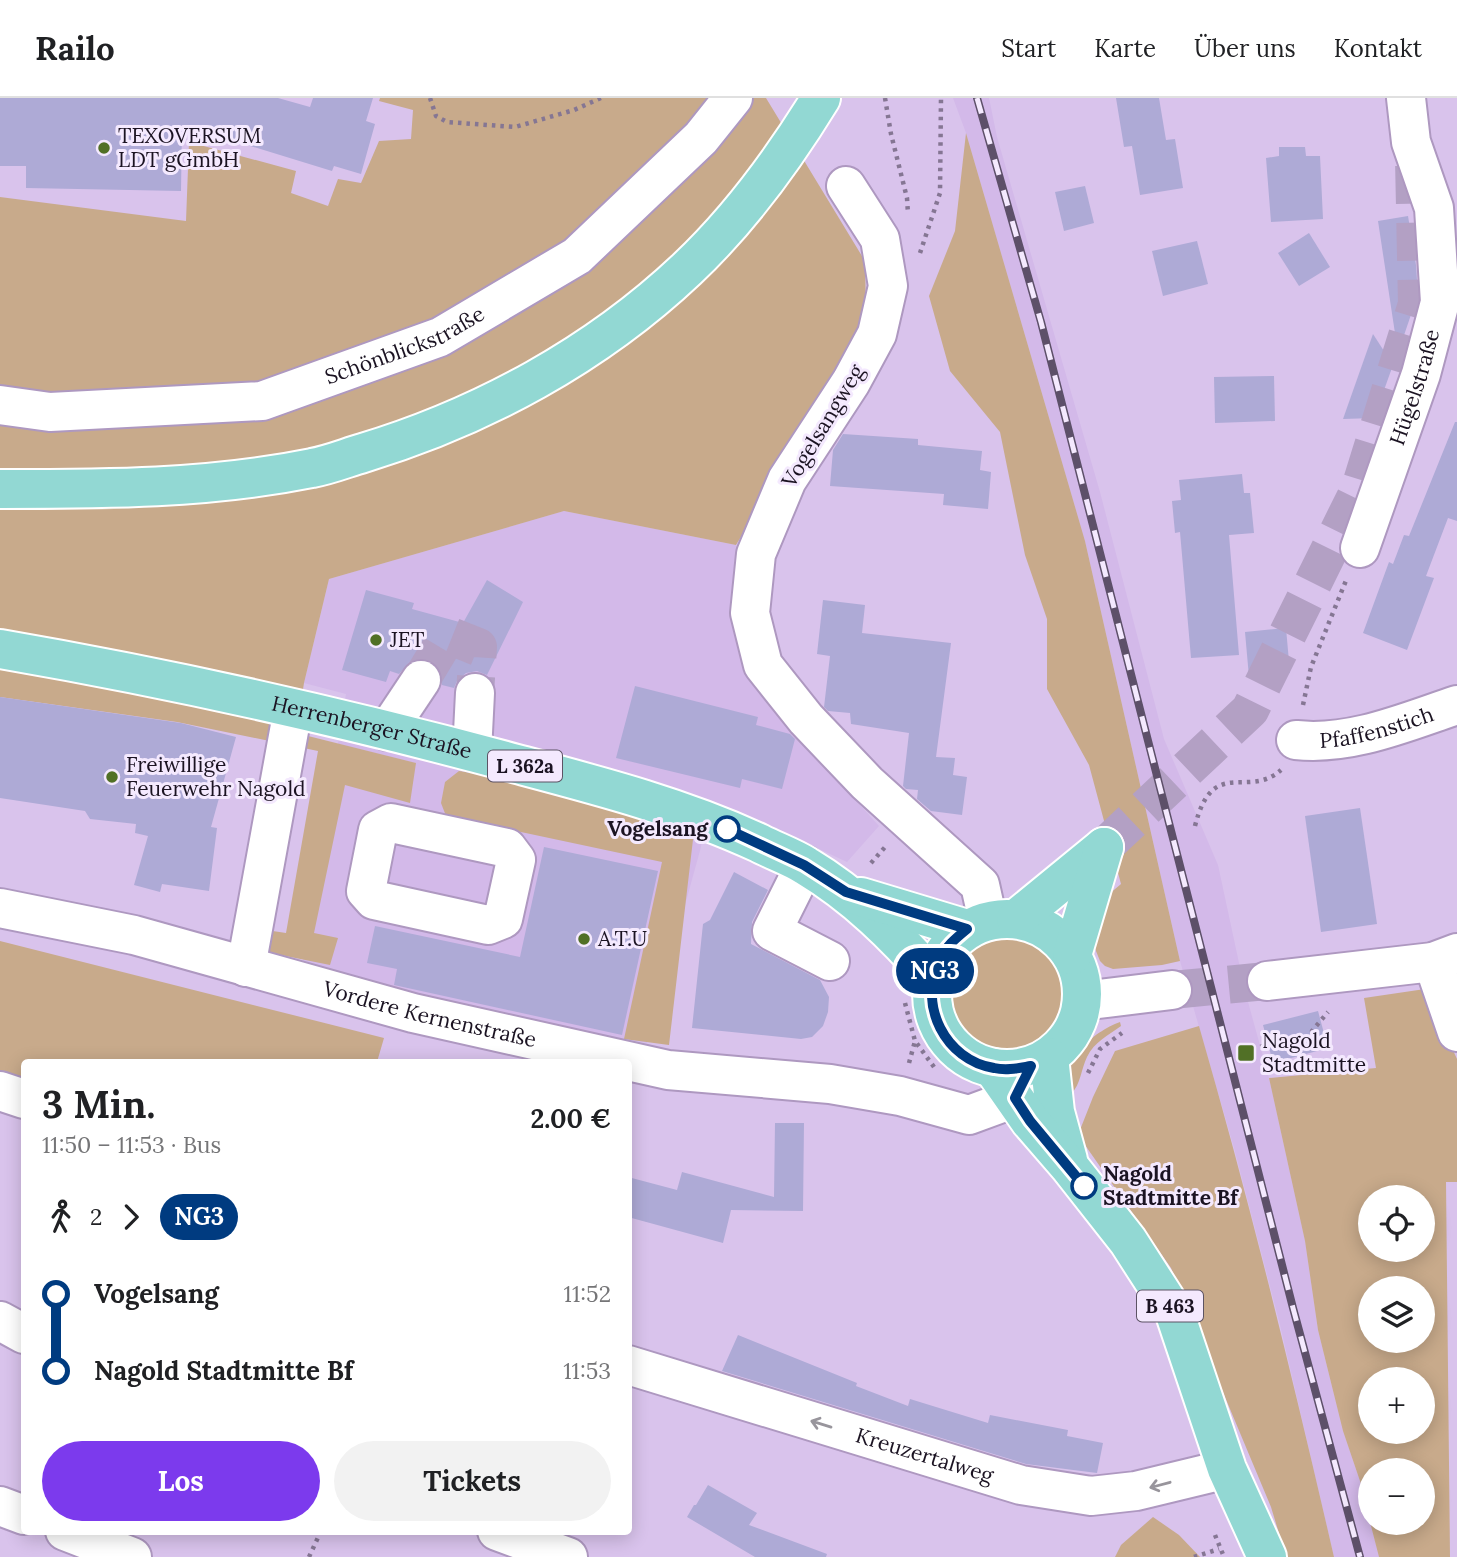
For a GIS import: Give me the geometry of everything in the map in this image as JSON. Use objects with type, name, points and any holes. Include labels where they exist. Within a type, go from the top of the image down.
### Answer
[{"type":"main road","points":[[0,489],[197,485],[313,468],[409,439],[484,408],[562,365],[624,321],[687,269],[740,213],[788,153],[821,98]]},
{"type":"main road","name":"Herrenberger Straße","points":[[0,649],[174,683],[472,752],[634,795],[727,829],[804,865],[846,892],[895,935],[918,985]]},
{"type":"main road","points":[[990,923],[1038,925],[1057,937],[1072,955],[1081,977],[1082,1001],[1077,1023],[1065,1042],[1022,1072],[970,1059],[950,1044],[937,1023],[931,999],[918,985],[951,942],[990,923],[1104,848],[1072,955]]},
{"type":"main road","name":"Herrenberger Straße","points":[[846,892],[990,923]]},
{"type":"main road","name":"B 463","points":[[1022,1072],[1055,1111],[1069,1166]]},
{"type":"main road","name":"B 463","points":[[1022,1072],[1030,1121],[1128,1241],[1175,1314],[1227,1469],[1266,1557]]},
{"type":"street","name":"Schönblickstraße","points":[[0,405],[50,412],[262,401],[440,337],[578,256],[701,138],[733,98]]},
{"type":"street","name":"Hügelstraße","points":[[1360,548],[1421,374],[1440,302],[1434,208],[1411,142],[1406,98]]},
{"type":"street","name":"Vogelsangweg","points":[[846,186],[880,239],[888,286],[877,334],[851,382],[788,480],[756,554],[750,613],[763,665],[806,719],[867,783],[980,885],[990,923]]},
{"type":"street","points":[[387,731],[421,680]]},
{"type":"street","points":[[472,752],[475,693]]},
{"type":"street","name":"Pfaffenstich","points":[[1296,740],[1314,742],[1375,733],[1457,705]]},
{"type":"street","points":[[246,967],[293,709]]},
{"type":"street","points":[[804,865],[772,932],[830,961]]},
{"type":"street","name":"Vordere Kernenstraße","points":[[0,908],[134,935],[413,1013],[619,1059]]},
{"type":"street","points":[[1267,981],[1445,957],[1457,1032]]},
{"type":"street","points":[[1082,1001],[1172,990]]},
{"type":"street","name":"Vordere Kernenstraße","points":[[632,1062],[668,1070],[830,1084],[900,1097],[969,1115],[1022,1072]]},
{"type":"street","points":[[0,1091],[21,1098]]},
{"type":"street","points":[[0,1321],[21,1332]]},
{"type":"street","name":"Kreuzertalweg","points":[[632,1366],[1021,1485],[1091,1496],[1136,1491],[1227,1469]]},
{"type":"street","points":[[0,1506],[21,1514]]},
{"type":"street","points":[[75,1535],[132,1557]]},
{"type":"street","points":[[508,1535],[568,1557]]},
{"type":"path","points":[[430,98],[436,116],[447,122],[494,128],[514,127],[574,110],[601,98]]},
{"type":"path","points":[[885,98],[907,198],[908,224]]},
{"type":"path","points":[[917,261],[940,193],[941,98]]},
{"type":"path","points":[[1296,740],[1311,667],[1360,548]]},
{"type":"path","points":[[1195,825],[1200,805],[1212,789],[1231,782],[1264,780],[1276,775]]},
{"type":"path","points":[[846,892],[892,839],[898,811]]},
{"type":"path","points":[[918,985],[908,1019],[915,1041],[937,1070]]},
{"type":"path","points":[[1311,1045],[1316,1044],[1312,1031],[1329,1010]]},
{"type":"path","points":[[1055,1111],[1078,1098],[1091,1065],[1101,1049],[1125,1030]]},
{"type":"path","points":[[1252,1049],[1268,1045]]},
{"type":"path","points":[[309,1557],[319,1535]]},
{"type":"path","points":[[1194,1557],[1219,1549],[1224,1557]]},
{"type":"shaded area","points":[[380,98],[766,98],[865,261],[866,311],[851,355],[736,545],[564,511],[329,579],[304,683],[296,733],[416,763],[410,803],[345,785],[314,933],[338,938],[330,965],[266,952],[266,930],[286,933],[318,751],[177,722],[0,697],[0,197],[186,221],[189,142],[296,171],[291,193],[328,206],[338,179],[361,183],[379,141],[411,139],[413,110],[379,101]]},
{"type":"shaded area","points":[[953,98],[989,98],[997,137],[1100,492],[1164,739],[1218,865],[1305,1241],[1318,1330],[1343,1431],[1358,1475],[1358,1535],[1374,1535],[1379,1557],[1334,1557],[1280,1325],[1234,1148],[1180,961],[1085,541],[966,133]]},
{"type":"shaded area","points":[[966,133],[1085,541],[1180,961],[1113,969],[1100,961],[1092,941],[1108,895],[1121,884],[1089,765],[1047,689],[1047,619],[1025,555],[1000,432],[950,371],[929,296],[955,231]]},
{"type":"shaded area","points":[[564,511],[736,545],[730,606],[745,664],[780,716],[879,826],[847,862],[738,811],[706,800],[701,847],[647,1043],[523,1022],[302,966],[346,694],[304,683],[329,579]]},
{"type":"shaded area","points":[[459,771],[694,831],[669,1045],[624,1039],[662,862],[446,816],[441,803],[445,782]]},
{"type":"shaded area","points":[[1007,937],[1029,941],[1047,954],[1060,972],[1064,994],[1060,1016],[1047,1034],[1029,1047],[1007,1051],[985,1047],[967,1034],[954,1016],[950,994],[954,972],[967,954],[985,941]]},
{"type":"shaded area","points":[[0,941],[384,1038],[378,1059],[21,1059],[21,1111],[0,1102]]},
{"type":"shaded area","points":[[1425,989],[1457,1059],[1457,1182],[1446,1182],[1450,1557],[1379,1557],[1373,1535],[1435,1535],[1435,1458],[1358,1458],[1358,1475],[1343,1431],[1318,1330],[1305,1241],[1269,1078],[1376,1068],[1364,998]]},
{"type":"shaded area","points":[[1120,1022],[1121,1026],[1102,1039],[1090,1052],[1077,1086],[1071,1094],[1069,1070],[1080,1049],[1099,1033]]},
{"type":"shaded area","points":[[1199,1026],[1270,1291],[1334,1557],[1274,1557],[1281,1540],[1271,1507],[1171,1268],[1078,1135],[1115,1051]]},
{"type":"shaded area","points":[[1153,1517],[1179,1535],[1200,1557],[1115,1557],[1121,1545]]},
{"type":"building","name":"TEXOVERSUM LDT gGmbH","points":[[0,98],[278,98],[310,107],[313,98],[373,98],[366,121],[375,124],[361,174],[334,166],[332,171],[182,125],[181,191],[26,188],[26,166],[0,166]]},
{"type":"building","points":[[1116,98],[1159,98],[1166,140],[1175,139],[1183,188],[1140,195],[1132,146],[1124,147]]},
{"type":"building","points":[[1279,147],[1305,147],[1306,156],[1320,156],[1323,219],[1271,222],[1266,158],[1279,156]]},
{"type":"building","points":[[1085,186],[1094,223],[1064,231],[1055,192]]},
{"type":"building","points":[[1408,216],[1418,294],[1398,353],[1378,221]]},
{"type":"building","points":[[1309,233],[1330,267],[1299,286],[1278,253]]},
{"type":"building","points":[[1197,241],[1208,284],[1163,296],[1152,251]]},
{"type":"building","points":[[1373,334],[1393,365],[1374,418],[1343,419]]},
{"type":"building","points":[[1274,376],[1275,421],[1215,423],[1214,377]]},
{"type":"building","points":[[1455,422],[1457,521],[1448,518],[1426,576],[1434,578],[1407,650],[1363,633],[1389,562],[1393,564],[1404,535],[1409,536]]},
{"type":"building","points":[[843,434],[918,439],[918,445],[982,451],[980,470],[991,472],[988,509],[943,505],[944,494],[830,486],[833,450]]},
{"type":"building","points":[[1242,474],[1244,493],[1250,493],[1254,533],[1229,535],[1239,655],[1191,658],[1180,532],[1175,533],[1172,501],[1181,500],[1179,480]]},
{"type":"building","points":[[487,580],[523,602],[487,675],[477,671],[466,673],[454,688],[442,685],[440,670],[433,662],[422,658],[411,661],[399,674],[390,671],[386,682],[342,670],[366,590],[414,603],[412,609],[463,623]]},
{"type":"building","points":[[823,600],[865,605],[862,633],[951,643],[936,757],[955,758],[953,775],[967,777],[962,815],[931,811],[917,799],[918,790],[906,789],[903,786],[909,733],[851,724],[850,713],[828,711],[824,707],[830,656],[817,654]]},
{"type":"building","points":[[1286,628],[1290,673],[1249,677],[1245,632]]},
{"type":"building","points":[[635,686],[758,717],[756,725],[790,734],[795,739],[782,789],[742,779],[740,788],[616,758]]},
{"type":"building","name":"Freiwillige Feuerwehr Nagold","points":[[0,697],[181,723],[236,737],[211,827],[217,828],[209,891],[162,884],[160,892],[134,885],[148,836],[135,833],[136,824],[90,819],[85,811],[0,798]]},
{"type":"building","points":[[1360,808],[1377,924],[1321,932],[1305,816]]},
{"type":"building","name":"A.T.U","points":[[544,847],[658,871],[622,1035],[394,985],[397,969],[367,963],[375,926],[520,957]]},
{"type":"building","points":[[734,872],[768,890],[752,922],[751,944],[820,980],[829,997],[823,1026],[812,1037],[801,1039],[692,1028],[703,924],[710,920]]},
{"type":"building","points":[[1318,1011],[1328,1048],[1273,1063],[1263,1025]]},
{"type":"building","points":[[775,1123],[804,1123],[803,1211],[731,1210],[723,1243],[632,1218],[632,1178],[677,1190],[682,1172],[774,1197]]},
{"type":"building","points":[[738,1335],[908,1406],[910,1399],[988,1423],[990,1415],[1068,1430],[1067,1436],[1103,1443],[1097,1473],[1026,1464],[722,1371]]},
{"type":"building","points":[[708,1485],[757,1513],[749,1525],[827,1554],[826,1557],[755,1557],[687,1517]]},
{"type":"tunnel","points":[[1104,847],[1250,710],[1360,488],[1417,304],[1414,159]]},
{"type":"tunnel","points":[[421,680],[448,635],[478,647],[475,693]]},
{"type":"tunnel","points":[[1172,990],[1267,981]]},
{"type":"railway","points":[[977,98],[1041,322],[1293,1308],[1360,1557]]},
{"type":"bus line","name":"NG3","points":[[727,829],[804,865],[846,892],[967,929],[951,942],[940,959],[933,978],[931,999],[937,1023],[950,1044],[970,1059],[993,1068],[1031,1066],[1015,1098],[1030,1121],[1084,1186]]},
{"type":"place","name":"TEXOVERSUM LDT gGmbH","points":[[104,148]]},
{"type":"place","name":"JET","points":[[376,640]]},
{"type":"place","name":"Freiwillige Feuerwehr Nagold","points":[[112,777]]},
{"type":"place","name":"Vogelsang","points":[[727,829]]},
{"type":"place","name":"A.T.U","points":[[584,939]]},
{"type":"place","name":"Nagold Stadtmitte","points":[[1246,1053]]},
{"type":"place","name":"Nagold Stadtmitte Bf","points":[[1084,1186]]}]
